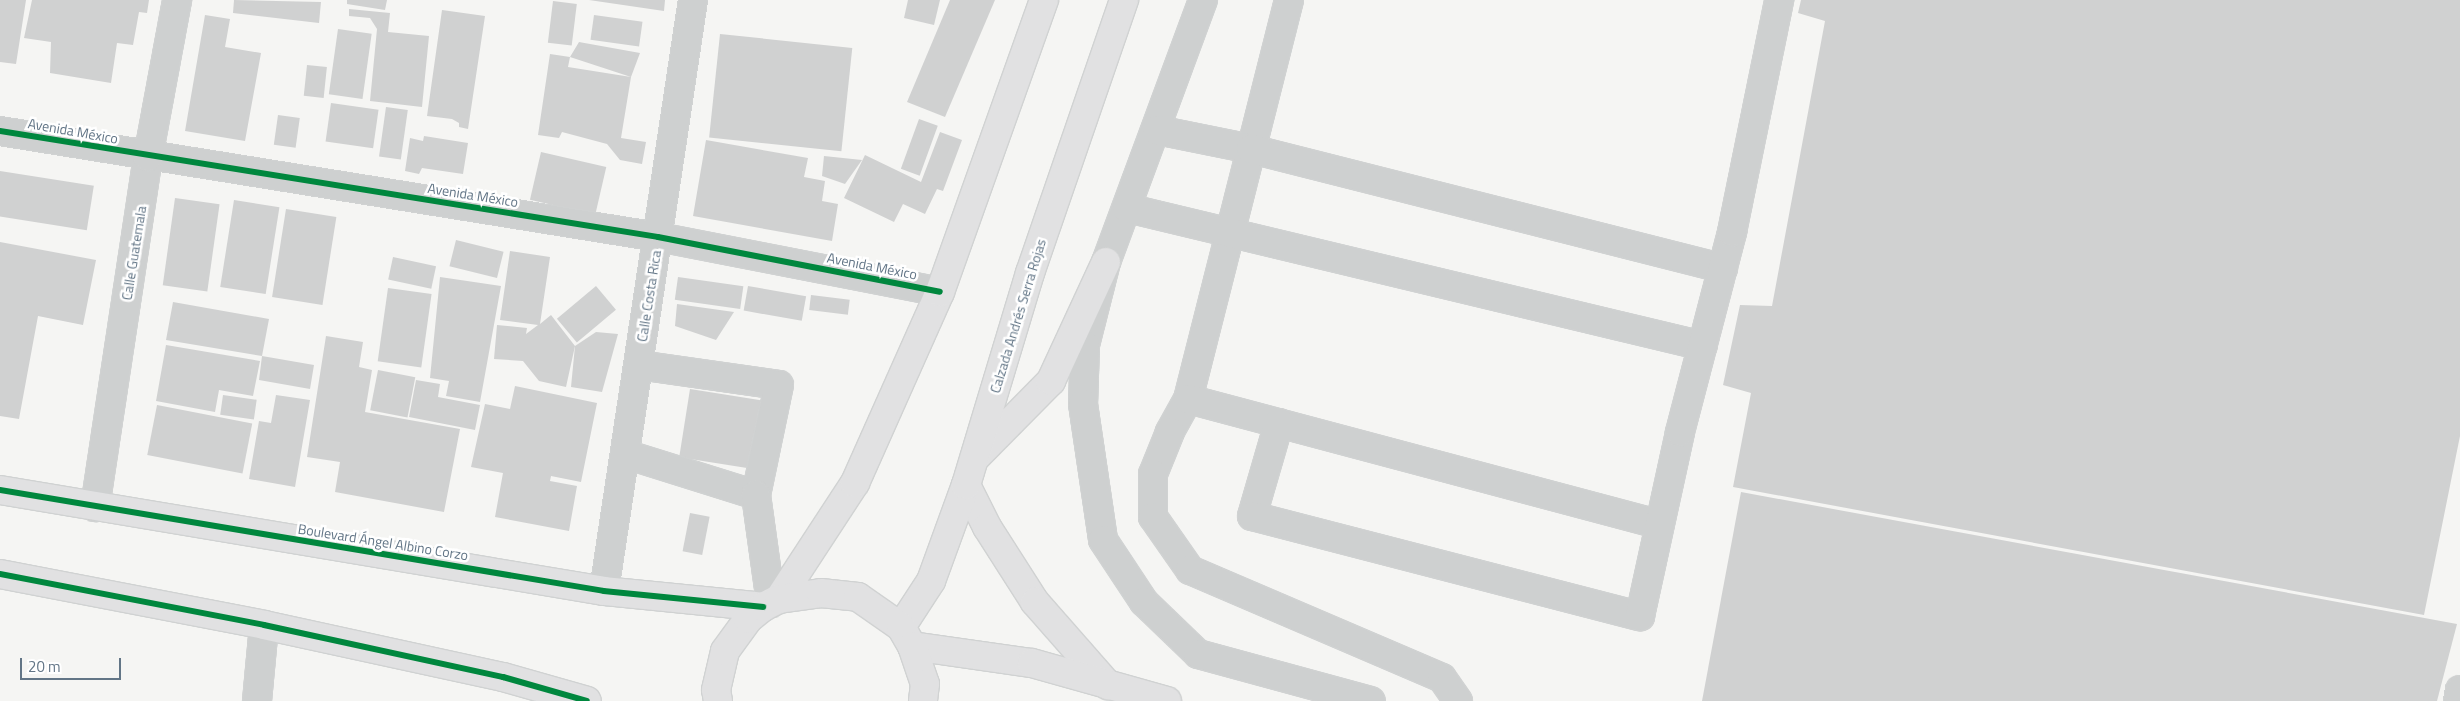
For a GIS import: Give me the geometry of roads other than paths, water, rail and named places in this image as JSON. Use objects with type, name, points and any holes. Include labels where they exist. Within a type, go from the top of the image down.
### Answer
[{"type":"main road","points":[[718,701],[716,690],[725,651],[748,619],[771,603],[855,483],[940,292],[1044,0]]},
{"type":"main road","name":"Calzada Andrés Serra Rojas","points":[[907,636],[931,581],[966,485],[1030,273],[1124,0]]},
{"type":"main road","points":[[974,459],[1052,381],[1106,262]]},
{"type":"main road","points":[[966,485],[987,527],[1035,602],[1108,684]]},
{"type":"main road","name":"Boulevard Ángel Albino Corzo","points":[[0,490],[604,591],[771,603],[821,593],[858,597],[907,636]]},
{"type":"main road","points":[[0,574],[264,625],[503,677],[587,701]]},
{"type":"main road","points":[[907,636],[1032,663],[1167,701]]},
{"type":"main road","points":[[907,636],[925,684],[923,701]]},
{"type":"street","name":"Calle Guatemala","points":[[95,507],[148,157],[177,0]]},
{"type":"street","name":"Calle Costa Rica","points":[[604,591],[693,0]]},
{"type":"street","points":[[1203,0],[1157,130],[1106,262],[1085,345],[1083,404],[1103,540],[1144,602],[1198,654],[1371,701]]},
{"type":"street","points":[[1290,0],[1188,399],[1170,432],[1153,474],[1154,517],[1190,570],[1442,678],[1458,701]]},
{"type":"street","points":[[1278,423],[1252,516],[1640,616],[1659,524],[1723,268],[1779,0]]},
{"type":"street","points":[[1157,130],[1251,149],[1723,268]]},
{"type":"street","name":"Avenida México","points":[[0,131],[148,157],[658,236],[940,292]]},
{"type":"street","points":[[1127,208],[1703,346]]},
{"type":"street","points":[[639,365],[779,385],[756,494],[771,603]]},
{"type":"street","points":[[1188,399],[1659,524]]},
{"type":"street","points":[[625,454],[756,494]]},
{"type":"street","points":[[257,701],[264,625]]},
{"type":"street","points":[[2458,701],[2460,690]]}]
